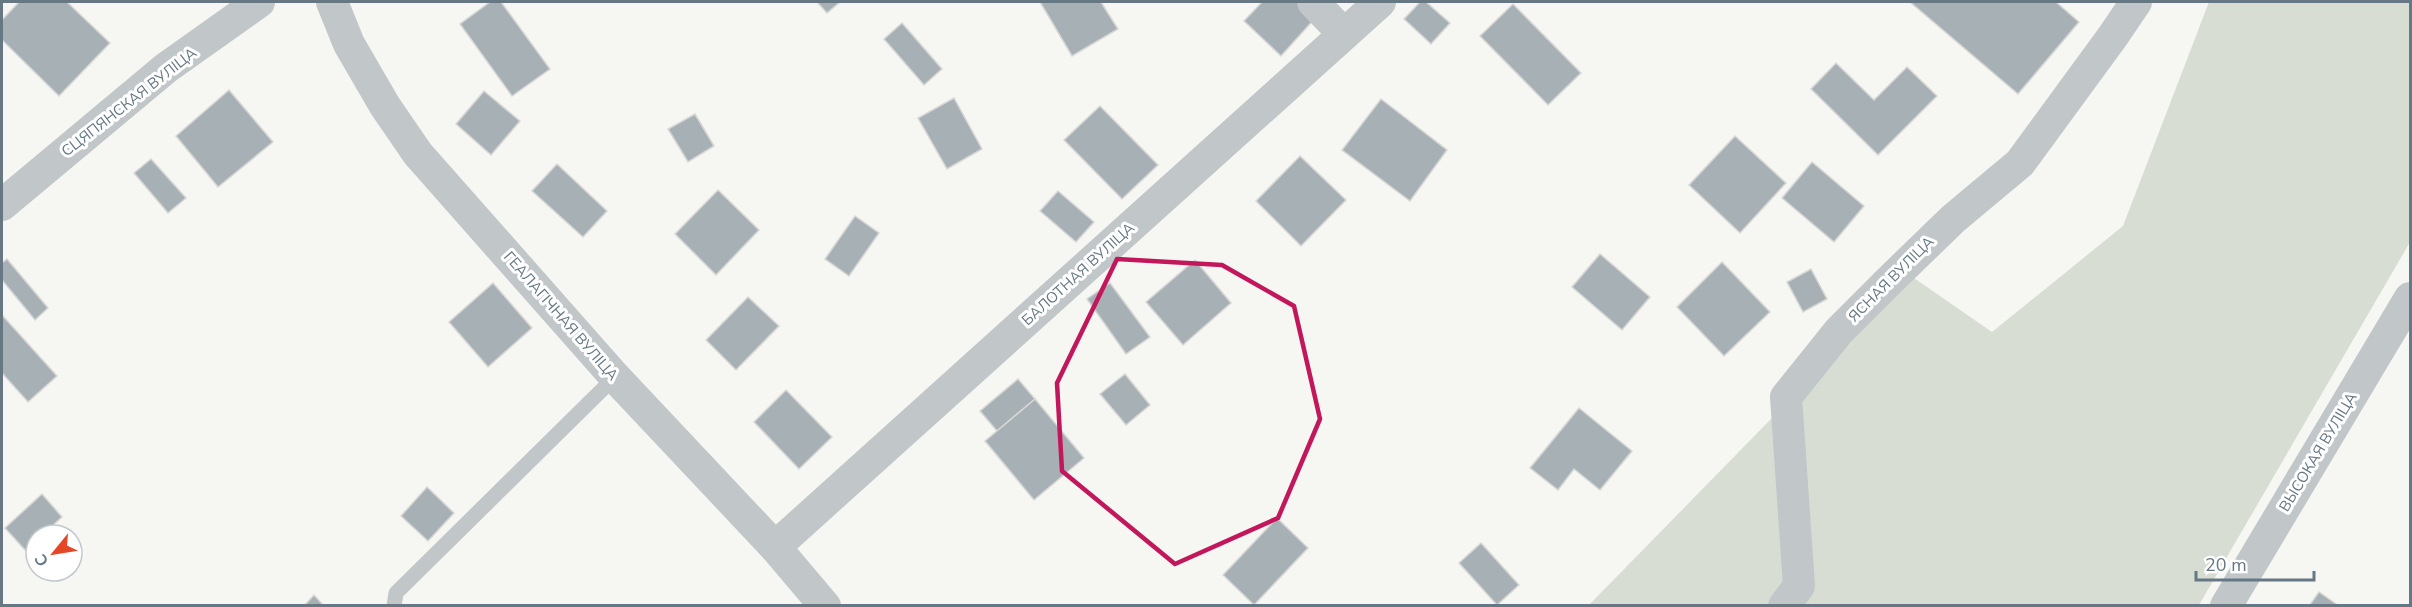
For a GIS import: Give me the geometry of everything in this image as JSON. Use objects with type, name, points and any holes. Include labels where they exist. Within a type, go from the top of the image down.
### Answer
[{"type":"street","name":"СЦЯПЯНСКАЯ ВУЛІЦА","points":[[2,205],[166,68],[259,2]]},
{"type":"street","name":"ГЕАЛАГІЧНАЯ ВУЛІЦА","points":[[332,2],[349,44],[385,106],[418,154],[615,377],[776,547],[825,606]]},
{"type":"street","points":[[1313,2],[1344,34]]},
{"type":"street","name":"БАЛОТНАЯ ВУЛІЦА","points":[[776,547],[1380,2]]},
{"type":"street","name":"ЯСНАЯ ВУЛІЦА","points":[[1784,606],[1799,586],[1786,397],[1839,331],[1953,219],[2020,163],[2136,2]]},
{"type":"street","name":"ВЫСОКАЯ ВУЛІЦА","points":[[2226,606],[2410,298]]},
{"type":"lane","points":[[394,606],[396,593],[615,377]]},
{"type":"highlighted area","points":[[1117,259],[1222,265],[1294,306],[1320,419],[1278,518],[1175,564],[1062,471],[1057,383]]},
{"type":"shaded area","points":[[2209,2],[2410,2],[2410,242],[2199,605],[1588,606],[1911,276],[1992,332],[2123,226]]},
{"type":"building","points":[[19,2],[67,2],[110,43],[59,96],[2,40],[2,20]]},
{"type":"building","points":[[490,2],[501,2],[550,69],[512,96],[460,24]]},
{"type":"building","points":[[817,2],[840,2],[827,13]]},
{"type":"building","points":[[1040,2],[1101,2],[1118,29],[1072,56]]},
{"type":"building","points":[[1262,2],[1304,2],[1318,15],[1281,56],[1244,21]]},
{"type":"building","points":[[1420,2],[1426,2],[1450,23],[1431,44],[1404,19]]},
{"type":"building","points":[[1910,2],[2056,2],[2079,22],[2018,94]]},
{"type":"building","points":[[1513,4],[1581,73],[1548,105],[1480,36]]},
{"type":"building","points":[[902,23],[942,69],[924,85],[884,39]]},
{"type":"building","points":[[1836,63],[1874,100],[1907,67],[1937,96],[1878,155],[1811,89]]},
{"type":"building","points":[[229,90],[273,142],[218,187],[176,136]]},
{"type":"building","points":[[484,91],[520,121],[491,155],[456,124]]},
{"type":"building","points":[[954,98],[982,149],[947,169],[918,118]]},
{"type":"building","points":[[1381,99],[1447,150],[1410,201],[1342,150]]},
{"type":"building","points":[[1100,106],[1158,165],[1122,199],[1064,140]]},
{"type":"building","points":[[695,114],[714,146],[688,162],[668,129]]},
{"type":"building","points":[[1735,136],[1786,183],[1740,233],[1689,185]]},
{"type":"building","points":[[1300,156],[1346,200],[1301,246],[1256,201]]},
{"type":"building","points":[[151,159],[186,198],[168,213],[134,173]]},
{"type":"building","points":[[1812,162],[1864,206],[1834,242],[1782,198]]},
{"type":"building","points":[[557,164],[607,211],[583,237],[532,191]]},
{"type":"building","points":[[718,190],[759,230],[716,275],[675,234]]},
{"type":"building","points":[[1058,191],[1094,222],[1076,242],[1040,211]]},
{"type":"building","points":[[855,216],[879,233],[849,276],[825,259]]},
{"type":"building","points":[[1600,254],[1650,297],[1622,330],[1572,287]]},
{"type":"building","points":[[7,259],[48,308],[35,320],[2,280],[2,263]]},
{"type":"building","points":[[1195,260],[1231,303],[1183,345],[1146,302]]},
{"type":"building","points":[[1722,262],[1770,312],[1724,356],[1677,307]]},
{"type":"building","points":[[1811,269],[1827,299],[1803,312],[1787,282]]},
{"type":"building","points":[[493,283],[532,328],[488,367],[449,322]]},
{"type":"building","points":[[1110,283],[1150,337],[1126,354],[1087,299]]},
{"type":"building","points":[[748,297],[779,326],[736,370],[706,340]]},
{"type":"building","points":[[2,315],[57,376],[28,402],[2,373]]},
{"type":"building","points":[[1125,374],[1150,405],[1126,425],[1100,394]]},
{"type":"building","points":[[1018,379],[1035,399],[997,431],[980,411]]},
{"type":"building","points":[[786,390],[832,437],[799,469],[754,422]]},
{"type":"building","points":[[1035,399],[1084,458],[1034,500],[985,441]]},
{"type":"building","points":[[1579,408],[1632,451],[1600,490],[1574,469],[1558,490],[1530,468]]},
{"type":"building","points":[[427,487],[454,513],[428,541],[401,516]]},
{"type":"building","points":[[42,494],[62,517],[55,523],[24,523],[24,549],[5,528]]},
{"type":"building","points":[[1277,518],[1308,548],[1254,605],[1223,575]]},
{"type":"building","points":[[1481,543],[1519,585],[1497,605],[1459,563]]},
{"type":"building","points":[[2319,592],[2339,606],[2309,606]]},
{"type":"building","points":[[314,595],[324,606],[304,606]]}]
